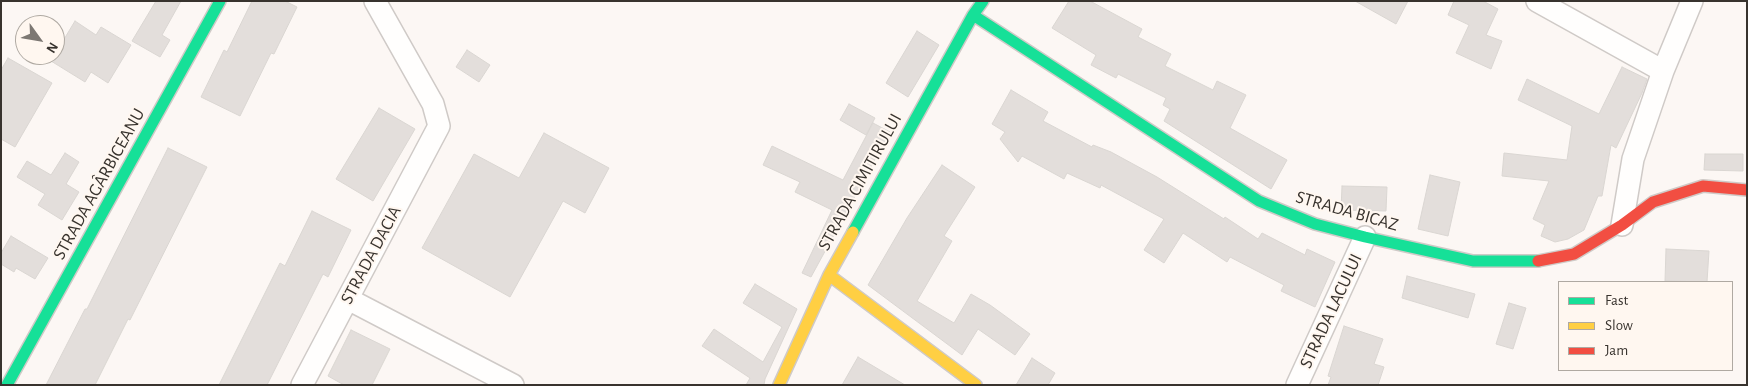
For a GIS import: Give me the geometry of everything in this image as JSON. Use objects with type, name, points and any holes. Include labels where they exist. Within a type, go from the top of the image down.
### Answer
[{"type":"street","name":"STRADA AGÂRBICEANU","points":[[7,385],[220,1]]},
{"type":"street","name":"STRADA DACIA","points":[[302,385],[439,126],[433,104],[375,1]]},
{"type":"street","name":"STRADA CIMITIRULUI","points":[[779,385],[829,275],[973,15],[983,1]]},
{"type":"street","points":[[1537,1],[1663,71]]},
{"type":"street","points":[[1622,225],[1634,159],[1663,71],[1692,1]]},
{"type":"street","name":"STRADA BICAZ","points":[[973,15],[1259,201],[1315,224],[1364,237],[1473,261],[1532,262],[1574,254],[1622,225],[1653,202],[1703,186],[1747,190]]},
{"type":"street","name":"STRADA LACULUI","points":[[1297,385],[1364,237]]},
{"type":"street","points":[[829,275],[976,385]]},
{"type":"street","points":[[348,299],[514,385]]},
{"type":"building","points":[[156,1],[181,1],[162,35],[170,40],[160,57],[132,41]]},
{"type":"building","points":[[252,1],[285,1],[297,7],[274,54],[271,53],[240,116],[201,97],[224,50],[227,52]]},
{"type":"building","points":[[1069,1],[1090,1],[1142,29],[1138,37],[1171,54],[1165,66],[1213,90],[1217,81],[1246,95],[1230,128],[1287,160],[1271,189],[1164,121],[1170,109],[1163,105],[1166,98],[1118,74],[1116,78],[1091,65],[1096,55],[1052,28]]},
{"type":"building","points":[[1355,1],[1408,1],[1396,24]]},
{"type":"building","points":[[1454,1],[1483,1],[1498,9],[1486,35],[1502,41],[1491,69],[1456,53],[1469,25],[1448,15]]},
{"type":"building","points":[[75,21],[96,35],[101,27],[131,45],[108,83],[91,72],[85,82],[57,65],[65,65],[65,38]]},
{"type":"building","points":[[917,31],[939,45],[908,97],[886,83]]},
{"type":"building","points":[[467,50],[490,65],[479,82],[456,67]]},
{"type":"building","points":[[8,58],[15,62],[15,65],[20,65],[52,83],[15,147],[1,139],[1,70]]},
{"type":"building","points":[[1622,67],[1647,79],[1616,148],[1611,145],[1602,196],[1598,196],[1584,230],[1568,239],[1555,242],[1541,236],[1545,225],[1533,219],[1549,181],[1502,176],[1504,153],[1567,160],[1572,126],[1518,100],[1527,79],[1599,114]]},
{"type":"building","points":[[1011,90],[1048,112],[1043,121],[1092,147],[1093,145],[1111,152],[1157,177],[1258,239],[1262,233],[1305,255],[1307,249],[1335,262],[1315,307],[1281,291],[1284,285],[1230,257],[1227,262],[1183,233],[1164,263],[1144,250],[1164,219],[1101,185],[1100,188],[1067,173],[1064,179],[1022,156],[1018,162],[1000,139],[1005,132],[992,124]]},
{"type":"building","points":[[849,104],[875,118],[866,135],[840,120]]},
{"type":"building","points":[[379,108],[415,129],[373,201],[336,179]]},
{"type":"building","points":[[873,123],[890,132],[811,277],[802,273],[832,210],[795,192],[800,182],[763,165],[772,146],[843,180]]},
{"type":"building","points":[[544,133],[609,168],[585,213],[563,201],[510,297],[422,248],[474,154],[519,178]]},
{"type":"building","points":[[168,148],[207,167],[130,320],[128,319],[95,385],[46,385],[85,309],[87,309]]},
{"type":"building","points":[[65,153],[79,162],[66,184],[79,192],[62,220],[38,205],[45,194],[17,177],[27,161],[51,175]]},
{"type":"building","points":[[1705,154],[1743,154],[1743,171],[1704,170]]},
{"type":"building","points":[[942,165],[975,187],[944,236],[952,241],[917,301],[954,323],[971,294],[990,305],[1030,334],[1015,355],[978,329],[962,355],[868,285],[907,218]]},
{"type":"building","points":[[1430,175],[1460,182],[1448,236],[1418,229]]},
{"type":"building","points":[[1342,186],[1387,187],[1386,211],[1341,210]]},
{"type":"building","points":[[312,211],[351,230],[328,277],[323,274],[267,385],[219,385],[280,263],[285,266]]},
{"type":"building","points":[[11,236],[48,258],[35,279],[16,268],[14,272],[1,264],[1,253]]},
{"type":"building","points":[[1666,249],[1709,251],[1707,281],[1665,281]]},
{"type":"building","points":[[1407,276],[1475,294],[1468,318],[1402,298]]},
{"type":"building","points":[[755,284],[797,309],[764,385],[746,385],[750,378],[702,346],[714,329],[763,362],[782,327],[743,303]]},
{"type":"building","points":[[1509,303],[1526,308],[1513,349],[1496,344]]},
{"type":"building","points":[[1344,326],[1383,339],[1374,364],[1384,367],[1378,385],[1328,385],[1331,377],[1328,376]]},
{"type":"building","points":[[351,330],[390,349],[372,385],[344,385],[328,376]]},
{"type":"building","points":[[858,357],[905,385],[842,385]]},
{"type":"building","points":[[1032,358],[1055,373],[1048,385],[1016,385]]},
{"type":"traffic: fast","points":[[7,385],[220,1]]},
{"type":"traffic: fast","points":[[853,232],[973,15],[983,1]]},
{"type":"traffic: fast","points":[[973,15],[1259,201],[1315,224],[1473,261],[1538,261]]},
{"type":"traffic: slow","points":[[779,385],[829,275],[853,232]]},
{"type":"traffic: slow","points":[[829,275],[976,385]]},
{"type":"traffic: jam","points":[[1538,261],[1574,254],[1622,225],[1653,202],[1703,186],[1747,190]]}]
